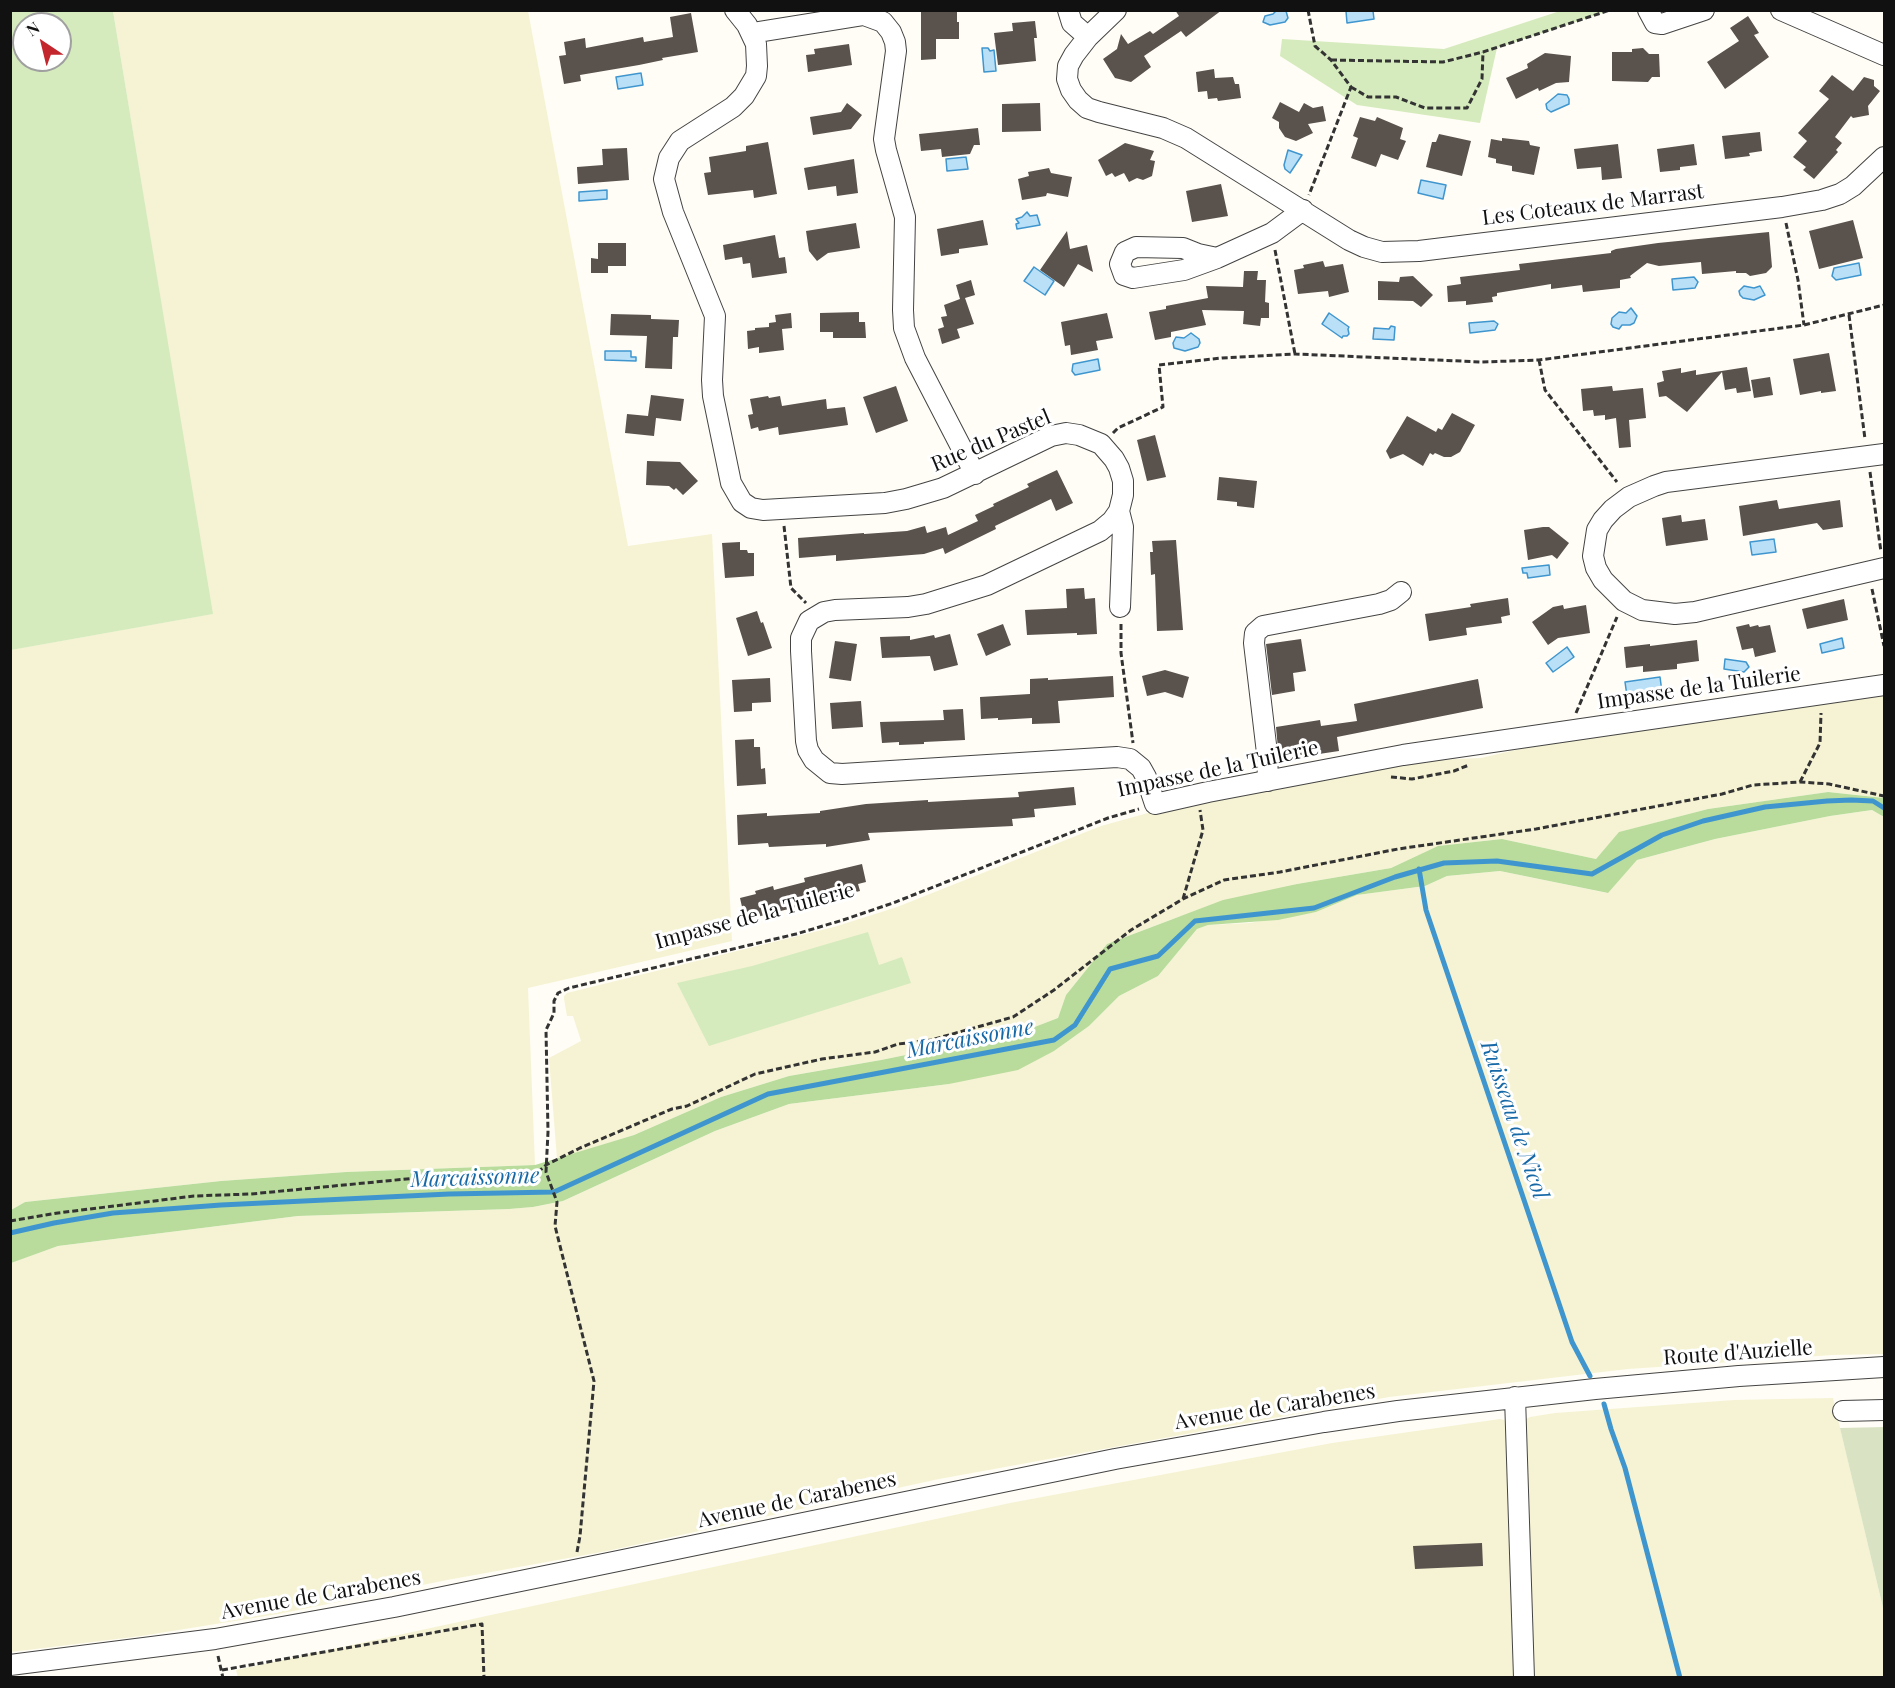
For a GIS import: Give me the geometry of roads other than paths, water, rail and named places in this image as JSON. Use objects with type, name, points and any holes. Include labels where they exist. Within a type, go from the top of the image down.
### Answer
[{"type":"street","name":"Rue du Pastel","points":[[735,10],[752,33],[756,44],[756,76],[751,87],[733,107],[680,141],[669,158],[664,179],[673,212],[715,316],[713,396],[731,483],[742,502],[752,508],[763,510],[906,499],[943,488],[1052,436],[1066,433],[1079,435],[1101,444],[1108,451],[1119,468],[1123,488],[1119,511]]},
{"type":"street","points":[[1068,10],[1072,23],[1088,37]]},
{"type":"street","name":"Les Coteaux de Marrast","points":[[1116,10],[1088,37],[1068,66],[1067,79],[1078,100],[1087,108],[1163,128],[1186,138],[1303,210],[1329,229],[1364,248],[1382,252],[1400,252],[1782,207],[1822,200],[1840,194],[1864,177],[1884,157]]},
{"type":"street","points":[[1648,10],[1655,23],[1662,24],[1704,10]]},
{"type":"street","points":[[1781,10],[1884,55]]},
{"type":"street","points":[[752,33],[864,15],[883,22],[891,32],[896,51],[884,139],[905,216],[904,328],[915,357],[975,474]]},
{"type":"street","points":[[1217,258],[1272,233],[1303,210]]},
{"type":"street","points":[[1879,569],[1695,612],[1675,614],[1642,610],[1624,602],[1603,580],[1596,568],[1593,556],[1597,530],[1603,520],[1629,497],[1643,490],[1666,482],[1884,454]]},
{"type":"street","points":[[1119,511],[1123,527],[1120,607]]},
{"type":"street","name":"Impasse de la Tuilerie","points":[[1119,511],[1112,521],[1100,531],[968,592],[908,607],[824,612],[810,621],[801,638],[801,651],[806,741],[814,760],[830,773],[842,774],[1118,757],[1130,759],[1141,768],[1155,804],[1403,755],[1884,685]]},
{"type":"street","points":[[1268,781],[1267,753],[1254,643],[1255,633],[1263,626],[1379,604],[1391,600],[1401,592]]},
{"type":"street","name":"Route d'Auzielle","points":[[1595,1389],[1739,1376],[1884,1367]]},
{"type":"street","name":"Avenue de Carabenes","points":[[10,1665],[76,1658],[271,1630],[406,1605],[1230,1437],[1398,1411],[1595,1389]]},
{"type":"street","points":[[1515,1397],[1524,1677]]},
{"type":"street","points":[[1843,1412],[1884,1410]]},
{"type":"water","points":[[1277,10],[1286,11],[1288,18],[1285,22],[1270,25],[1263,22],[1265,16]]},
{"type":"water","points":[[1346,11],[1373,11],[1374,19],[1347,23]]},
{"type":"water","points":[[982,48],[994,50],[996,71],[984,72]]},
{"type":"water","points":[[641,73],[643,85],[618,89],[616,77]]},
{"type":"water","points":[[1558,94],[1567,95],[1569,104],[1551,112],[1547,109],[1546,104]]},
{"type":"water","points":[[1288,150],[1302,155],[1290,173],[1284,165]]},
{"type":"water","points":[[966,157],[968,169],[947,171],[946,159]]},
{"type":"water","points":[[1421,180],[1446,185],[1443,199],[1418,193]]},
{"type":"water","points":[[607,190],[607,199],[579,201],[579,192]]},
{"type":"water","points":[[1027,212],[1030,216],[1037,215],[1040,225],[1017,229],[1016,224],[1019,223],[1016,219]]},
{"type":"water","points":[[1859,263],[1861,275],[1836,280],[1832,276],[1834,268]]},
{"type":"water","points":[[1034,267],[1054,281],[1045,295],[1024,281]]},
{"type":"water","points":[[1694,277],[1698,282],[1695,288],[1673,290],[1672,279]]},
{"type":"water","points":[[1744,286],[1754,288],[1760,286],[1765,295],[1754,300],[1743,298],[1739,291]]},
{"type":"water","points":[[1631,308],[1637,316],[1634,323],[1622,325],[1619,329],[1613,327],[1612,318],[1619,312],[1626,313]]},
{"type":"water","points":[[1329,313],[1349,327],[1347,336],[1342,338],[1322,324]]},
{"type":"water","points":[[1494,321],[1498,324],[1495,330],[1470,333],[1469,323]]},
{"type":"water","points":[[1391,326],[1395,327],[1394,340],[1373,339],[1374,328],[1389,329]]},
{"type":"water","points":[[1191,333],[1199,339],[1198,347],[1185,351],[1174,348],[1173,343],[1176,337],[1184,338]]},
{"type":"water","points":[[605,351],[631,351],[631,357],[636,357],[636,361],[605,360]]},
{"type":"water","points":[[1098,359],[1100,370],[1075,375],[1072,371],[1073,364]]},
{"type":"water","points":[[1774,539],[1776,552],[1752,555],[1750,542]]},
{"type":"water","points":[[1549,565],[1550,575],[1528,578],[1527,573],[1523,573],[1522,568]]},
{"type":"water","points":[[1842,638],[1844,648],[1822,653],[1820,644]]},
{"type":"water","points":[[1567,647],[1574,657],[1553,672],[1546,663]]},
{"type":"water","points":[[1725,659],[1746,662],[1749,667],[1744,672],[1724,669]]},
{"type":"water","points":[[1660,677],[1662,692],[1627,696],[1625,682]]},
{"type":"waterway","name":"Marcaissonne","points":[[10,1233],[113,1213],[221,1205],[449,1194],[554,1192],[768,1094],[1054,1040],[1075,1025],[1110,969],[1158,956],[1195,921],[1314,908],[1395,877],[1444,863],[1497,861],[1592,874],[1662,835],[1703,821],[1765,807],[1851,800],[1873,801],[1884,808]]},
{"type":"waterway","name":"Ruisseau de Nicol","points":[[1419,869],[1426,910],[1572,1342],[1590,1376]]},
{"type":"waterway","name":"Ruisseau de Nicol","points":[[1604,1404],[1625,1468],[1680,1678]]}]
